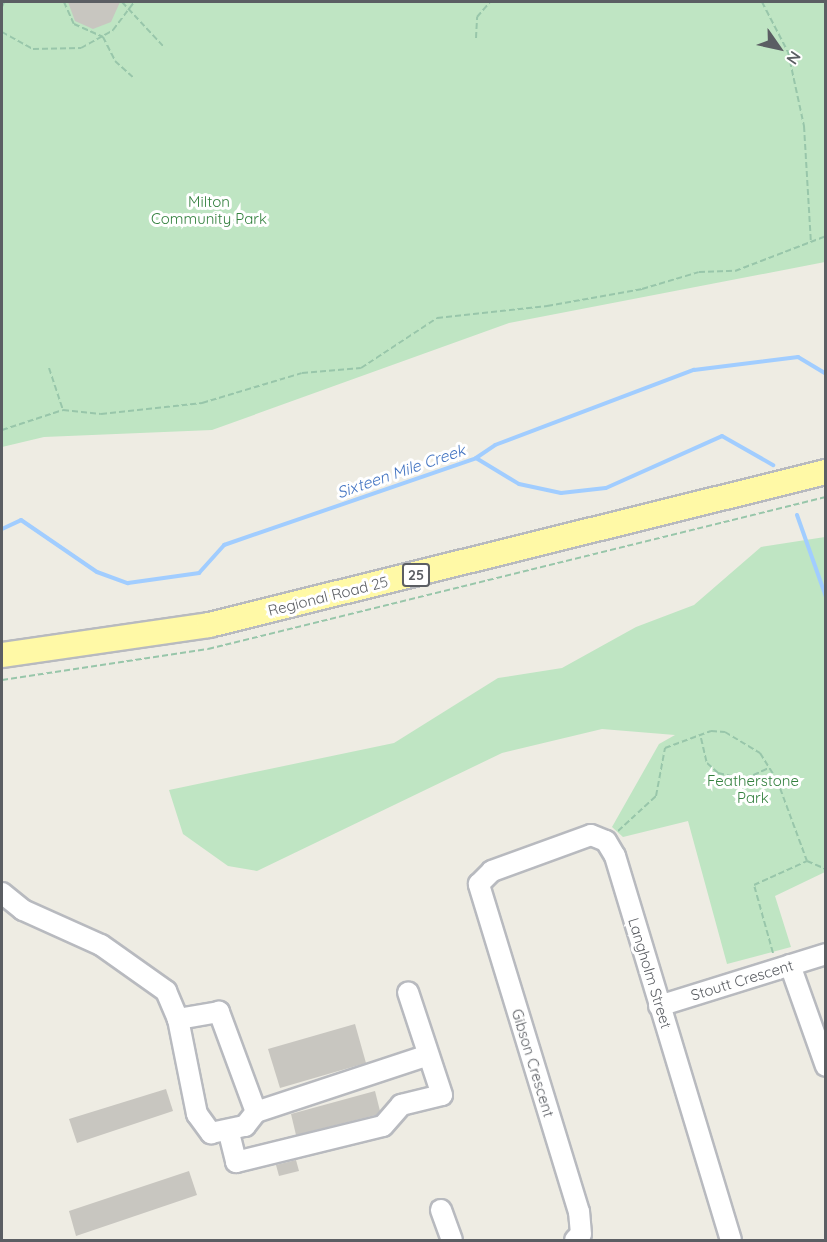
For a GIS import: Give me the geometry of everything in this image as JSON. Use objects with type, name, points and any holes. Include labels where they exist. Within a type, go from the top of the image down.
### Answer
[{"type":"main road","name":"Regional Road 25","points":[[2,655],[209,625],[825,472]]},
{"type":"street","name":"Langholm Street","points":[[479,884],[492,871],[581,838],[606,841],[731,1240]]},
{"type":"street","name":"Gibson Crescent","points":[[479,884],[579,1212],[581,1234],[575,1240]]},
{"type":"street","points":[[2,893],[23,910],[125,959],[166,991],[178,1019],[196,1114],[211,1132],[229,1133],[256,1112],[428,1055]]},
{"type":"street","name":"Stoutt Crescent","points":[[659,1006],[782,960],[825,954]]},
{"type":"street","points":[[782,960],[825,1066]]},
{"type":"street","points":[[229,1133],[236,1162],[383,1126],[401,1105],[442,1095],[408,992]]},
{"type":"street","points":[[178,1019],[219,1012],[256,1112]]},
{"type":"street","points":[[441,1210],[452,1240]]},
{"type":"path","points":[[2,7],[4,2]]},
{"type":"path","points":[[64,2],[74,24],[103,37],[115,61],[134,78]]},
{"type":"path","points":[[122,2],[163,46]]},
{"type":"path","points":[[2,32],[33,49],[57,52],[103,37],[134,2]]},
{"type":"path","points":[[476,38],[477,17],[490,2]]},
{"type":"path","points":[[762,2],[788,52],[804,126],[812,243]]},
{"type":"path","points":[[2,430],[63,410],[101,414],[202,403],[302,373],[339,373],[385,357],[437,318],[547,306],[642,290],[699,272],[735,271],[812,243],[825,236]]},
{"type":"path","points":[[49,368],[63,410]]},
{"type":"path","points":[[2,680],[208,649],[825,497]]},
{"type":"path","points":[[618,831],[656,796],[661,751],[701,738],[711,731],[725,732],[760,753],[770,767],[807,861],[825,869]]},
{"type":"path","points":[[701,738],[707,763],[718,773],[746,779],[770,767]]},
{"type":"path","points":[[782,960],[754,885],[807,861]]},
{"type":"green space","name":"Milton Community Park","points":[[2,2],[825,2],[825,262],[509,323],[212,430],[44,437],[2,447]]},
{"type":"green space","name":"Featherstone Park","points":[[825,537],[825,872],[775,896],[791,947],[727,964],[688,821],[623,837],[612,827],[659,744],[675,735],[602,729],[502,753],[257,871],[228,866],[183,834],[169,790],[394,743],[498,678],[562,668],[636,627],[694,605],[761,547]]},
{"type":"building","points":[[68,2],[120,2],[111,22],[93,29],[75,21]]},
{"type":"building","points":[[355,1024],[366,1063],[280,1088],[268,1049]]},
{"type":"building","points":[[166,1089],[173,1111],[77,1143],[69,1119]]},
{"type":"building","points":[[375,1091],[380,1111],[376,1115],[296,1135],[291,1114]]},
{"type":"building","points":[[296,1160],[299,1171],[279,1176],[276,1165]]},
{"type":"building","points":[[189,1171],[197,1195],[76,1236],[69,1211]]},
{"type":"waterway","name":"Sixteen Mile Creek","points":[[2,529],[21,520],[97,572],[128,583],[199,573],[224,545],[476,458],[495,445],[694,370],[798,357],[826,374]]},
{"type":"waterway","points":[[476,458],[519,484],[561,493],[606,488],[722,436],[773,465]]},
{"type":"waterway","points":[[797,515],[826,597]]}]
